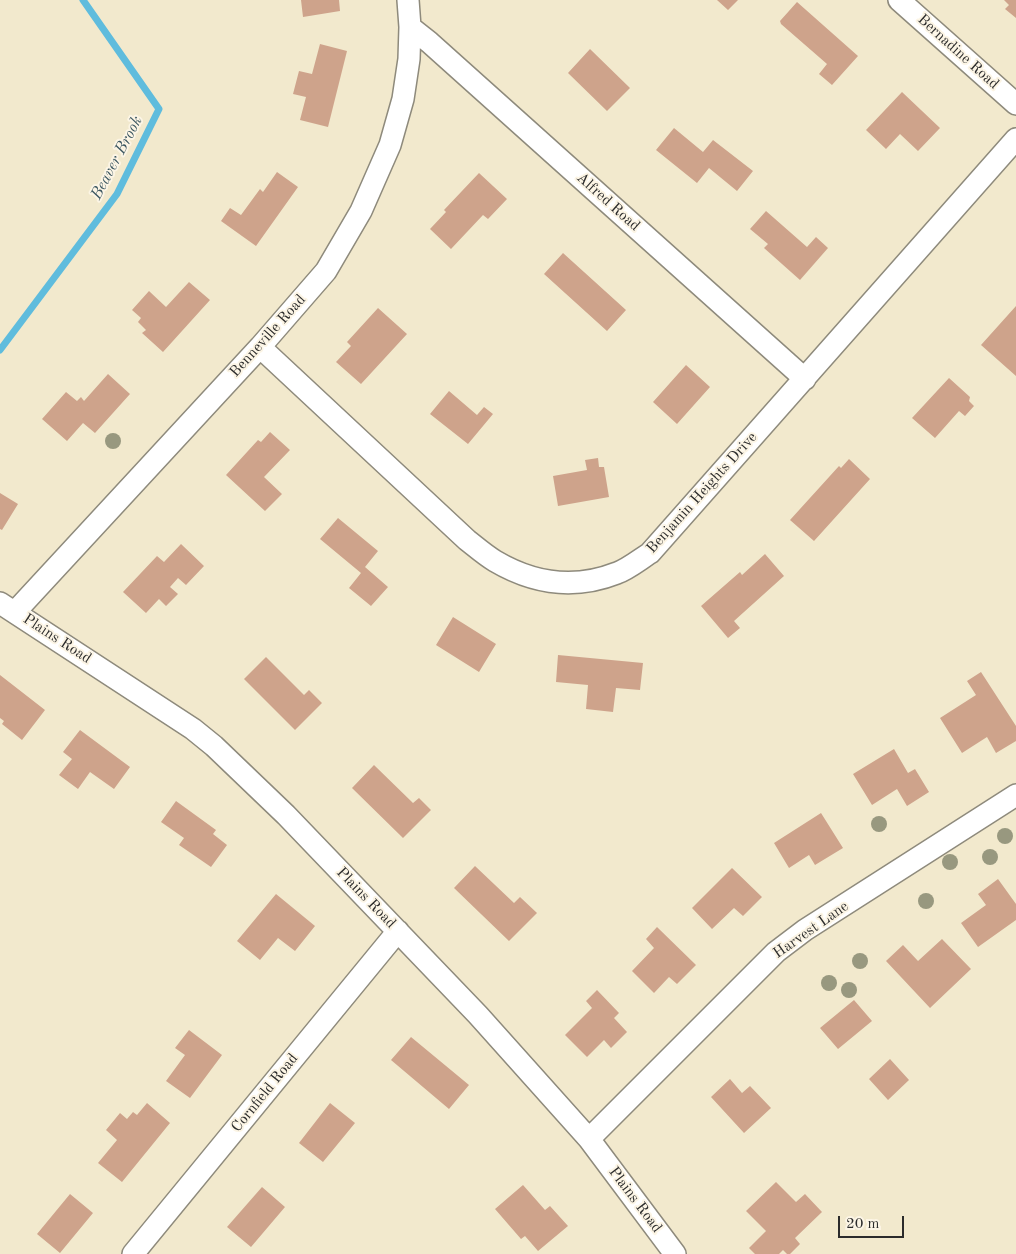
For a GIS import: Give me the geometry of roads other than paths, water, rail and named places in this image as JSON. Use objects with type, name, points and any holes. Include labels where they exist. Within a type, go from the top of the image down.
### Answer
[{"type":"street","name":"Benneville Road","points":[[8,608],[260,347],[326,270],[361,211],[390,145],[403,99],[409,60],[410,27],[408,0]]},
{"type":"street","name":"Bernadine Road","points":[[899,0],[1016,104]]},
{"type":"street","name":"Alfred Road","points":[[410,27],[805,379]]},
{"type":"street","name":"Benjamin Heights Drive","points":[[260,347],[467,540],[493,560],[522,575],[553,583],[587,582],[618,573],[650,554],[1016,139]]},
{"type":"street","name":"Plains Road","points":[[8,608],[168,712],[214,746],[286,815],[478,1014],[589,1139],[675,1254]]},
{"type":"street","name":"Harvest Lane","points":[[589,1139],[776,952],[805,930],[1016,795]]},
{"type":"street","name":"Cornfield Road","points":[[133,1254],[398,931]]},
{"type":"waterway","name":"Beaver Brook","points":[[0,350],[117,194],[159,109],[83,0]]}]
